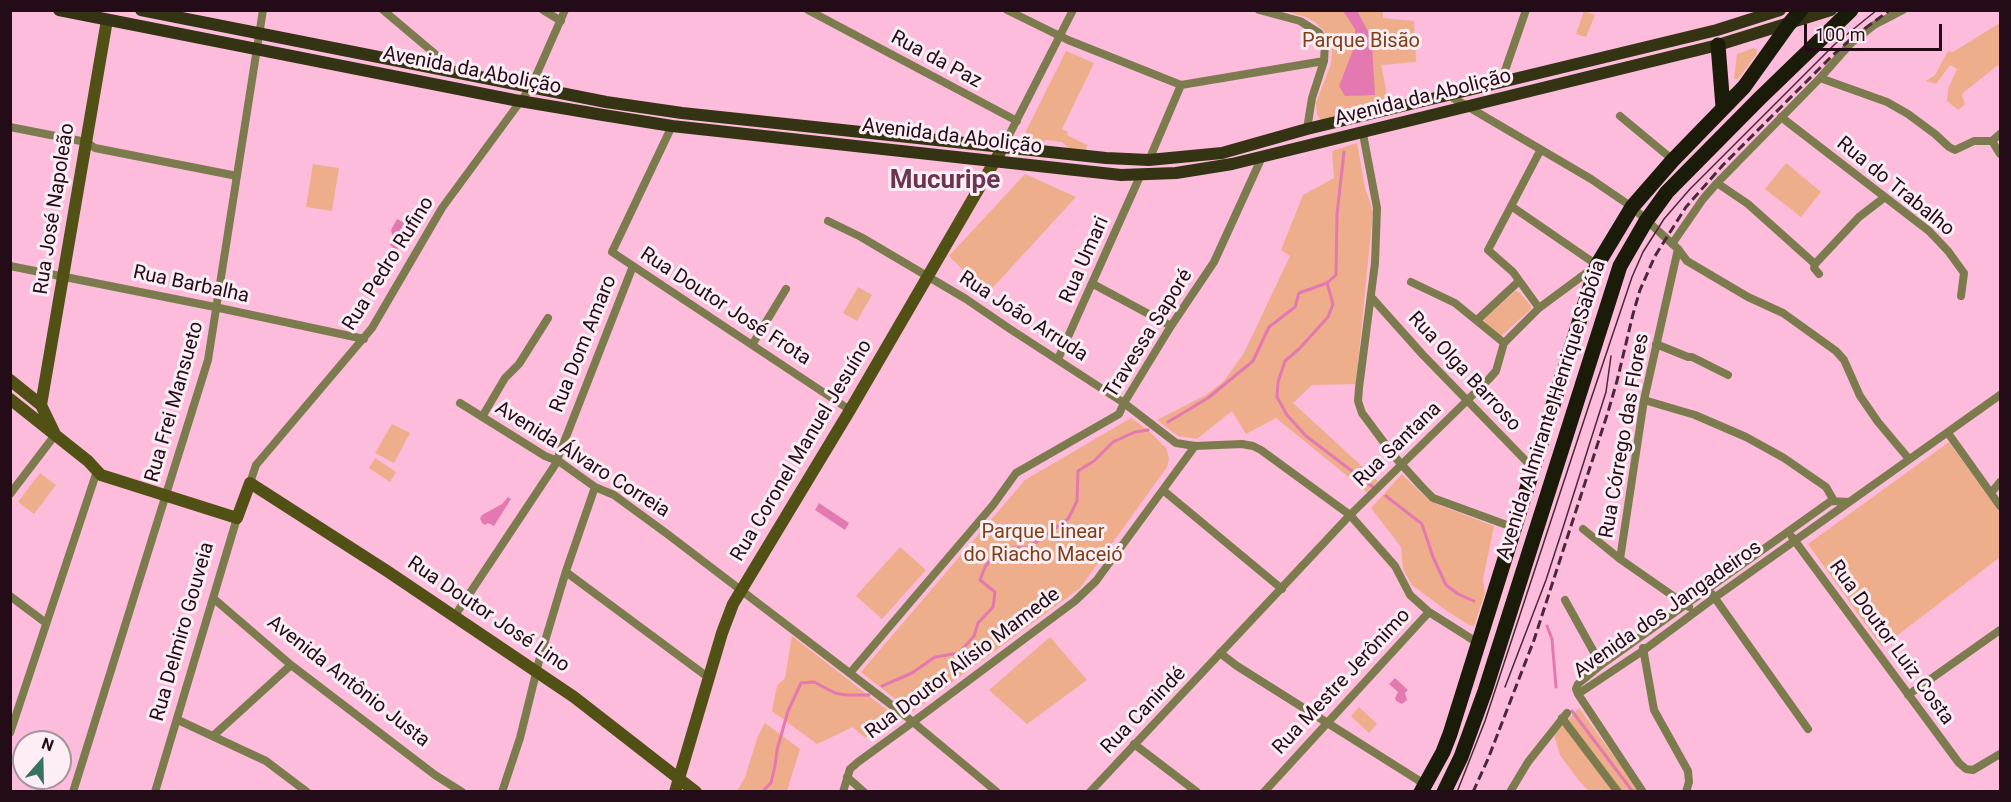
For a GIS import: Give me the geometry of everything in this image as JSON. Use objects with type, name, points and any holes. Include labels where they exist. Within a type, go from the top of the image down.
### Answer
[{"type":"highway","name":"Avenida Almirante Henrique Sabóia","points":[[1423,788],[1443,752],[1466,684],[1598,266],[1632,207],[1673,160],[1750,80],[1801,10]]},
{"type":"highway","name":"Avenida Almirante Henrique Sabóia","points":[[1444,792],[1461,757],[1485,691],[1620,266],[1646,221],[1667,192],[1851,10]]},
{"type":"highway","points":[[1718,45],[1723,107]]},
{"type":"highway","points":[[1466,684],[1485,691]]},
{"type":"main road","name":"Avenida da Abolição","points":[[59,10],[521,101],[672,126],[1121,175],[1203,170],[1363,134],[1466,106],[1718,45],[1831,10]]},
{"type":"main road","name":"Avenida da Abolição","points":[[141,10],[188,15],[259,34],[606,102],[682,114],[1106,158],[1149,160],[1222,153],[1307,129],[1717,30],[1780,10]]},
{"type":"main road","points":[[672,126],[682,114]]},
{"type":"main road","points":[[857,146],[859,132]]},
{"type":"main road","points":[[1201,155],[1203,170]]},
{"type":"street","name":"Rua Frei Mansueto","points":[[73,792],[208,360],[263,10]]},
{"type":"street","points":[[382,10],[447,64],[451,72]]},
{"type":"street","points":[[543,10],[561,21]]},
{"type":"street","name":"Rua Pedro Rufino","points":[[250,483],[256,465],[364,339],[382,313],[442,208],[531,87],[565,10]]},
{"type":"street","name":"Rua da Paz","points":[[808,10],[1017,122]]},
{"type":"street","points":[[1007,10],[1059,36],[1181,85],[1324,62]]},
{"type":"street","points":[[1003,147],[1073,10]]},
{"type":"street","points":[[1259,10],[1300,21],[1319,33],[1324,44],[1324,62],[1312,98],[1307,129]]},
{"type":"street","points":[[1502,82],[1526,10]]},
{"type":"street","points":[[1675,247],[1703,198],[1851,43],[1874,25],[1903,10]]},
{"type":"street","name":"Rua José Napoleão","points":[[42,405],[107,20]]},
{"type":"street","points":[[1820,78],[1887,102],[1908,114],[1955,150],[1974,141],[1992,141],[2001,134]]},
{"type":"street","points":[[1149,160],[1181,85]]},
{"type":"street","points":[[1448,95],[1591,179],[1632,207],[1687,261],[1748,297],[1783,313],[1836,351],[1844,360],[1860,396],[1909,459]]},
{"type":"street","points":[[1620,116],[1673,160]]},
{"type":"street","name":"Rua do Trabalho","points":[[1781,117],[1929,231],[1964,273],[1961,297]]},
{"type":"street","name":"Rua Doutor José Frota","points":[[672,126],[612,252],[850,410]]},
{"type":"street","points":[[10,127],[86,142],[95,148],[237,176]]},
{"type":"street","points":[[1363,134],[1377,208],[1372,298],[1358,401],[1362,413],[1402,464],[1433,498],[1515,528]]},
{"type":"street","points":[[1992,141],[2001,154]]},
{"type":"street","name":"Rua Coronel Manuel Jesuíno","points":[[675,792],[722,633],[733,604],[850,410],[1003,147]]},
{"type":"street","points":[[1539,308],[1518,282],[1513,272],[1488,250],[1540,151]]},
{"type":"street","name":"Travessa Saporé","points":[[850,673],[993,505],[1016,473],[1119,414],[1171,326],[1214,262],[1262,157]]},
{"type":"street","name":"Rua Umari","points":[[1058,359],[1141,174]]},
{"type":"street","points":[[1717,183],[1748,204],[1815,264]]},
{"type":"street","points":[[1819,274],[1814,268],[1815,264],[1859,217],[1885,197]]},
{"type":"street","points":[[1511,207],[1598,266]]},
{"type":"street","name":"Rua João Arruda","points":[[828,221],[861,237],[928,277],[1058,359],[1124,403],[1176,443],[1195,446]]},
{"type":"street","name":"Rua Córrego das Flores","points":[[1620,559],[1644,400],[1675,247]]},
{"type":"street","name":"Rua Barbalha","points":[[10,266],[364,339]]},
{"type":"street","name":"Rua Dom Amaro","points":[[454,617],[556,461],[633,266]]},
{"type":"street","name":"Rua Santana","points":[[1220,653],[1350,515],[1496,371],[1504,343],[1539,308],[1598,266]]},
{"type":"street","points":[[1411,282],[1455,303],[1504,343]]},
{"type":"street","points":[[1477,320],[1518,282]]},
{"type":"street","points":[[1093,284],[1171,326]]},
{"type":"street","points":[[752,345],[786,289]]},
{"type":"street","name":"Rua Olga Barroso","points":[[1372,298],[1423,356],[1528,463],[1535,465]]},
{"type":"street","points":[[482,417],[505,378],[519,364],[548,318]]},
{"type":"street","points":[[1656,344],[1692,357],[1728,375]]},
{"type":"street","points":[[10,380],[42,405],[56,435]]},
{"type":"street","name":"Avenida dos Jangadeiros","points":[[1834,501],[1601,665],[1578,684],[1576,689],[1579,700],[1714,598],[2001,394]]},
{"type":"street","points":[[10,399],[88,461],[101,475],[237,518]]},
{"type":"street","points":[[1644,400],[1712,422],[1784,458],[1826,487],[1834,501],[1849,502]]},
{"type":"street","name":"Avenida Álvaro Correia","points":[[460,403],[595,487],[614,495],[850,673],[997,792]]},
{"type":"street","points":[[1948,433],[2001,506]]},
{"type":"street","points":[[10,494],[56,435]]},
{"type":"street","points":[[1195,446],[1225,444],[1253,446],[1350,515],[1395,566],[1410,595],[1429,612]]},
{"type":"street","name":"Rua Doutor Alísio Mamede","points":[[843,792],[850,769],[858,762],[914,723],[1075,601],[1096,581],[1195,446]]},
{"type":"street","points":[[10,733],[97,471]]},
{"type":"street","points":[[1991,493],[2001,482]]},
{"type":"street","name":"Rua Delmiro Gouveia","points":[[155,792],[237,518],[250,483]]},
{"type":"street","name":"Rua Doutor José Lino","points":[[250,483],[537,671],[696,792]]},
{"type":"street","points":[[502,792],[520,738],[566,572],[595,487]]},
{"type":"street","points":[[1164,491],[1282,589]]},
{"type":"street","points":[[1583,529],[1620,559],[1696,612]]},
{"type":"street","name":"Rua Doutor Luiz Costa","points":[[1788,532],[1959,763],[1970,770],[1976,769],[2001,754]]},
{"type":"street","points":[[566,572],[709,678]]},
{"type":"street","points":[[1708,589],[1808,729]]},
{"type":"street","points":[[10,596],[46,623]]},
{"type":"street","name":"Avenida Antônio Justa","points":[[213,598],[291,665],[435,775],[462,792]]},
{"type":"street","points":[[1565,600],[1601,665]]},
{"type":"street","name":"Rua Mestre Jerônimo","points":[[1264,792],[1429,612],[1478,643]]},
{"type":"street","points":[[1908,695],[2001,630]]},
{"type":"street","points":[[1640,639],[1654,710],[1688,771],[1689,782],[1686,792]]},
{"type":"street","points":[[1220,653],[1237,666],[1328,722],[1423,788]]},
{"type":"street","name":"Rua Canindé","points":[[1090,792],[1220,653]]},
{"type":"street","points":[[213,736],[291,665]]},
{"type":"street","points":[[1579,700],[1643,792]]},
{"type":"street","points":[[1510,792],[1528,762],[1564,715],[1618,792]]},
{"type":"street","points":[[178,720],[266,761],[307,792]]},
{"type":"street","points":[[1134,744],[1197,792]]},
{"type":"street","points":[[848,777],[864,792]]},
{"type":"green space","name":"Parque Bisão","points":[[1284,11],[1383,11],[1383,18],[1414,21],[1416,62],[1381,65],[1389,104],[1321,121],[1317,114],[1316,103],[1331,64],[1331,46],[1324,31],[1315,22]]},
{"type":"green space","points":[[1584,11],[1595,15],[1586,37],[1576,34]]},
{"type":"green space","points":[[2000,23],[2000,69],[1998,65],[1963,93],[1965,104],[1958,110],[1947,101],[1948,89],[1957,69],[1950,65],[1936,84],[1926,81],[1935,75],[1948,51],[1953,52]]},
{"type":"green space","points":[[1754,48],[1757,50],[1756,55],[1738,79],[1734,79],[1737,54]]},
{"type":"green space","points":[[1066,51],[1094,63],[1062,129],[1068,132],[1067,135],[1087,145],[1086,151],[1071,150],[1062,142],[1046,140],[1039,145],[1022,139]]},
{"type":"green space","points":[[1357,143],[1365,188],[1373,211],[1356,384],[1312,385],[1293,403],[1378,481],[1367,492],[1276,418],[1246,434],[1232,411],[1197,439],[1178,436],[1157,420],[1206,395],[1224,381],[1244,353],[1290,256],[1281,250],[1303,195],[1334,178],[1332,151]]},
{"type":"green space","points":[[1786,163],[1821,192],[1801,217],[1765,189]]},
{"type":"green space","points":[[313,164],[339,168],[332,211],[306,207]]},
{"type":"green space","points":[[1025,174],[1076,197],[987,294],[949,256]]},
{"type":"green space","points":[[858,287],[872,295],[857,321],[843,313]]},
{"type":"green space","points":[[1516,291],[1531,306],[1531,309],[1499,338],[1483,319]]},
{"type":"green space","name":"Parque Linear do Riacho Maceió","points":[[1131,418],[1148,430],[1166,448],[1169,459],[1167,467],[1080,588],[912,712],[861,672],[1025,480]]},
{"type":"green space","points":[[392,424],[410,433],[394,463],[375,453]]},
{"type":"green space","points":[[1949,442],[2000,513],[2000,557],[1882,647],[1808,544]]},
{"type":"green space","points":[[375,458],[396,472],[390,482],[369,468]]},
{"type":"green space","points":[[40,473],[56,485],[34,514],[18,502]]},
{"type":"green space","points":[[1402,474],[1436,504],[1494,526],[1483,579],[1485,593],[1474,626],[1447,611],[1412,585],[1403,569],[1401,547],[1371,508]]},
{"type":"green space","points":[[900,547],[926,570],[882,619],[856,596]]},
{"type":"green space","points":[[792,636],[896,717],[865,738],[853,727],[817,744],[772,711],[777,686],[785,678]]},
{"type":"green space","points":[[1050,637],[1087,680],[1027,724],[989,690]]},
{"type":"green space","points":[[1359,707],[1377,724],[1369,733],[1351,716]]},
{"type":"green space","points":[[1579,708],[1639,791],[1589,791],[1560,755],[1554,735]]},
{"type":"green space","points":[[765,723],[800,749],[787,791],[737,791],[745,777],[758,736]]},
{"type":"shaded area","points":[[1343,11],[1357,11],[1368,31],[1372,45],[1375,95],[1345,96],[1339,86],[1355,45],[1355,29]]},
{"type":"shaded area","points":[[397,219],[407,224],[405,229],[408,225],[411,227],[397,251],[390,245],[393,239],[391,230]]},
{"type":"shaded area","points":[[508,497],[511,499],[494,526],[482,523],[480,518],[482,515],[502,504]]},
{"type":"shaded area","points":[[819,503],[849,523],[845,530],[815,510]]},
{"type":"shaded area","points":[[1395,678],[1408,690],[1405,693],[1407,700],[1402,704],[1396,701],[1398,692],[1389,684]]},
{"type":"waterway","points":[[1168,422],[1208,398],[1253,361],[1269,327],[1295,307],[1299,293],[1327,283],[1336,275],[1337,214],[1344,152]]},
{"type":"waterway","points":[[1327,283],[1333,304],[1328,317],[1285,361],[1278,382],[1277,397],[1287,415],[1306,436],[1373,487]]},
{"type":"waterway","points":[[882,686],[912,673],[935,657],[959,653],[974,636],[978,623],[993,607],[995,592],[980,580],[985,567],[995,555],[1013,548],[1028,548],[1068,519],[1077,501],[1078,471],[1094,461],[1113,442],[1135,432],[1148,430]]},
{"type":"waterway","points":[[1386,496],[1422,524],[1433,557],[1446,585],[1458,594],[1474,601]]},
{"type":"waterway","points":[[1547,626],[1552,639],[1556,687]]},
{"type":"waterway","points":[[762,792],[771,783],[788,711],[801,683],[814,682],[835,693],[846,695],[869,695]]},
{"type":"waterway","points":[[1572,711],[1633,792]]},
{"type":"tram line","points":[[1457,792],[1485,721],[1632,277],[1643,252],[1664,219],[1690,189],[1835,44],[1877,10]]},
{"type":"tram line","points":[[1505,687],[1561,534],[1606,392],[1611,356]]},
{"type":"railway","points":[[1473,792],[1534,640],[1608,412],[1640,290],[1655,256],[1686,207],[1723,165],[1831,57],[1890,10]]},
{"type":"district","name":"Mucuripe","points":[[945,181]]}]
